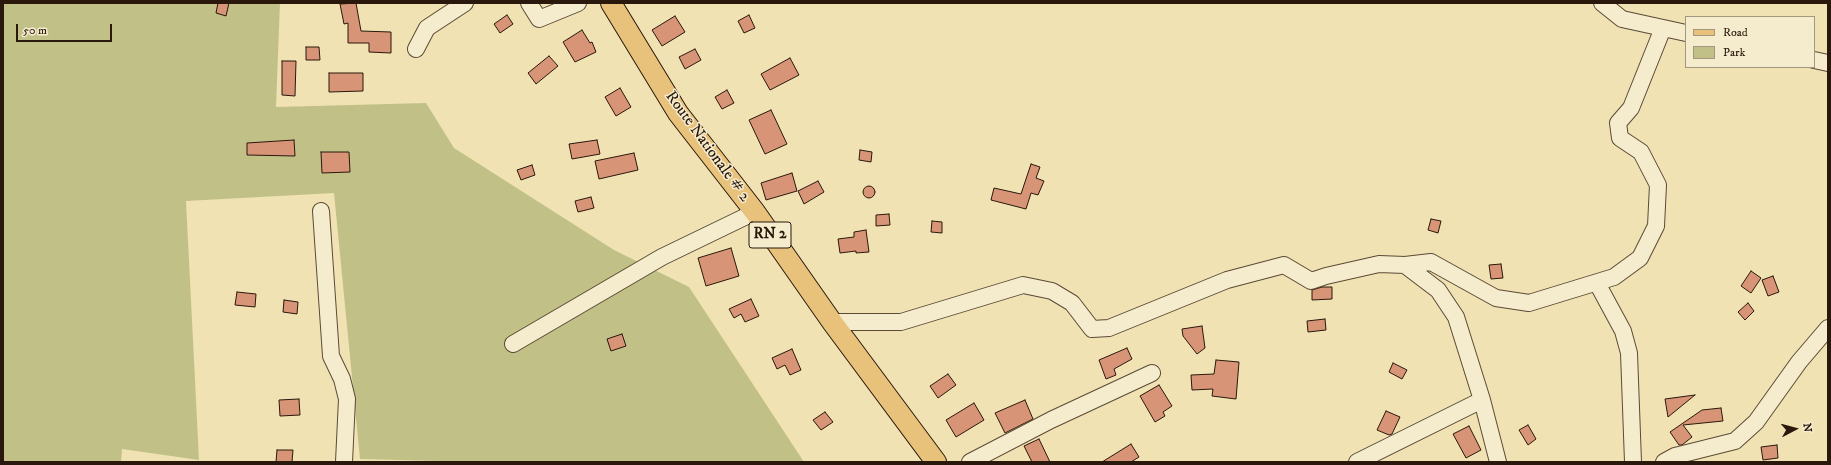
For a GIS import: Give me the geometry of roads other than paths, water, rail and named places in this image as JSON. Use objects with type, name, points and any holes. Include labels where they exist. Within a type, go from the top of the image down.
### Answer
[{"type":"main road","name":"Route Nationale # 2","points":[[611,3],[678,112],[755,212],[832,322],[936,462]]},
{"type":"street","points":[[416,49],[427,28],[465,3]]},
{"type":"street","points":[[529,3],[539,19],[578,3]]},
{"type":"street","points":[[1602,3],[1622,19],[1685,33]]},
{"type":"street","points":[[832,322],[901,322],[1022,285],[1052,291],[1072,303],[1092,328],[1109,328],[1227,280],[1284,264],[1311,280],[1379,264],[1405,265],[1431,262],[1496,298],[1529,303],[1614,277],[1640,258],[1656,226],[1658,185],[1641,152],[1620,138],[1618,123],[1631,108],[1663,28]]},
{"type":"street","points":[[1815,60],[1828,63]]},
{"type":"street","points":[[321,211],[331,356],[342,379],[347,399],[344,462]]},
{"type":"street","points":[[513,344],[662,257],[755,212]]},
{"type":"street","points":[[1405,265],[1438,290],[1456,317],[1482,400],[1498,462]]},
{"type":"street","points":[[1597,283],[1623,330],[1629,353],[1633,462]]},
{"type":"street","points":[[1664,462],[1675,456],[1735,440],[1756,422],[1799,362],[1828,328]]},
{"type":"street","points":[[970,462],[1051,420],[1152,373]]},
{"type":"street","points":[[1357,462],[1482,400]]}]
